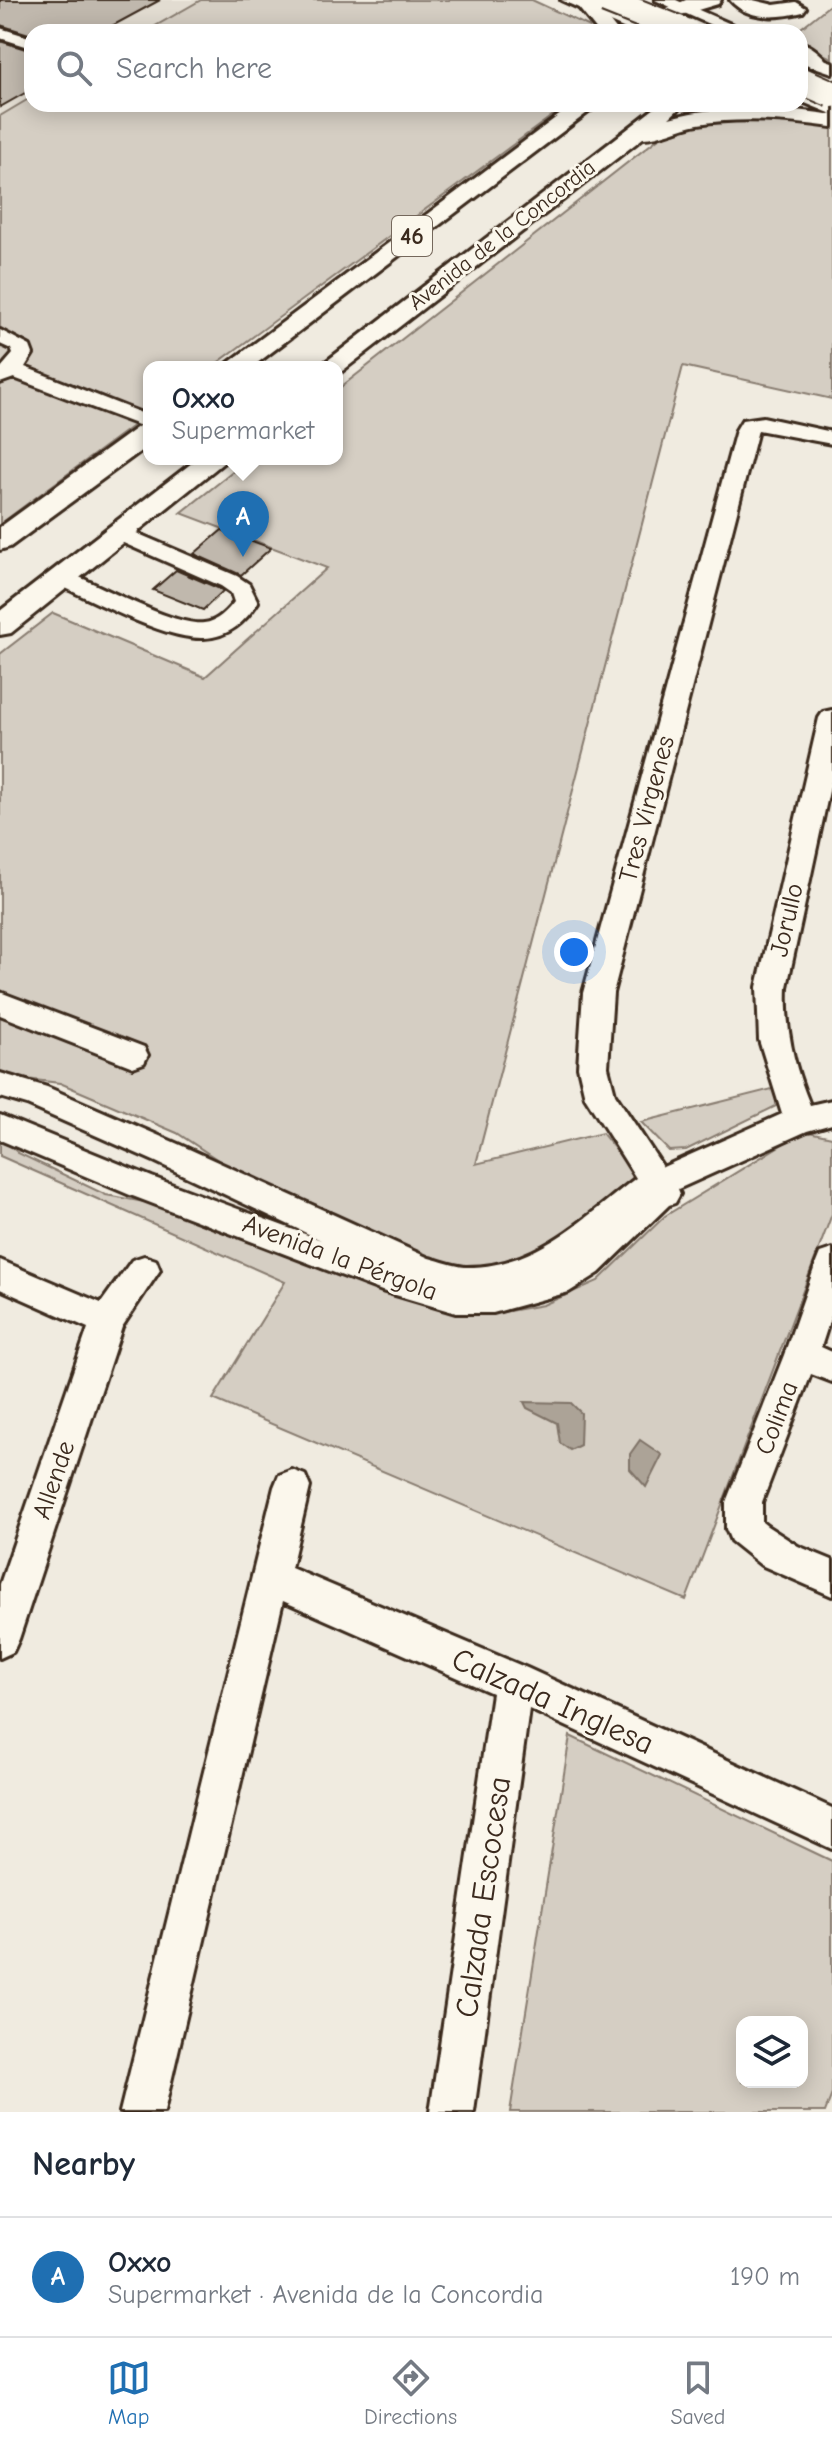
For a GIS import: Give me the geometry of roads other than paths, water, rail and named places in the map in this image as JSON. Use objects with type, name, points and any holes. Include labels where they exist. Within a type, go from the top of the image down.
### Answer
[{"type":"highway","points":[[639,0],[698,24]]},
{"type":"highway","points":[[579,3],[656,24]]},
{"type":"highway","points":[[808,90],[832,94]]},
{"type":"main road","points":[[654,24],[672,4],[711,0]]},
{"type":"main road","points":[[740,0],[766,11],[801,4]]},
{"type":"main road","points":[[579,3],[600,24]]},
{"type":"main road","points":[[784,24],[801,4]]},
{"type":"main road","name":"Avenida de la Concordia","points":[[244,361],[577,112]]},
{"type":"main road","name":"Avenida de la Concordia","points":[[340,361],[662,112]]},
{"type":"main road","points":[[618,144],[663,125],[711,114],[780,113],[832,121]]},
{"type":"main road","points":[[0,541],[143,436]]},
{"type":"main road","points":[[0,626],[206,465]]},
{"type":"street","points":[[579,3],[618,9],[639,0]]},
{"type":"street","points":[[579,3],[600,24]]},
{"type":"street","points":[[579,3],[628,24]]},
{"type":"street","points":[[672,4],[721,24]]},
{"type":"street","points":[[0,33],[24,40]]},
{"type":"street","points":[[808,94],[832,109]]},
{"type":"street","points":[[0,336],[12,340],[23,354],[7,374],[143,421]]},
{"type":"street","name":"Tres Virgenes","points":[[666,1184],[600,1097],[593,1067],[598,993],[747,430],[750,425],[763,423],[832,438]]},
{"type":"street","points":[[62,578],[189,630],[219,627],[246,602],[241,589],[229,581],[120,533]]},
{"type":"street","name":"Jorullo","points":[[800,1120],[774,1051],[769,1021],[772,987],[832,718]]},
{"type":"street","points":[[0,1003],[133,1055]]},
{"type":"street","name":"Avenida la Pérgola","points":[[1,1087],[36,1096],[424,1271],[464,1281],[516,1274],[553,1260],[666,1184]]},
{"type":"street","points":[[666,1184],[800,1120],[832,1112]]},
{"type":"street","name":"Avenida la Pérgola","points":[[0,1127],[69,1157],[394,1281],[456,1299],[493,1299],[557,1282],[587,1263],[666,1184]]},
{"type":"street","points":[[186,1202],[204,1172]]},
{"type":"street","name":"Colima","points":[[832,1263],[817,1361],[744,1502],[744,1529],[772,1553],[832,1578]]},
{"type":"street","name":"Allende","points":[[0,1639],[107,1321],[144,1270]]},
{"type":"street","points":[[0,1274],[107,1321]]},
{"type":"street","points":[[142,2112],[292,1487]]},
{"type":"street","name":"Calzada Inglesa","points":[[272,1578],[513,1682],[832,1829]]},
{"type":"street","name":"Calzada Escocesa","points":[[452,2112],[513,1682]]},
{"type":"place","name":"Oxxo","points":[[243,557]]}]
